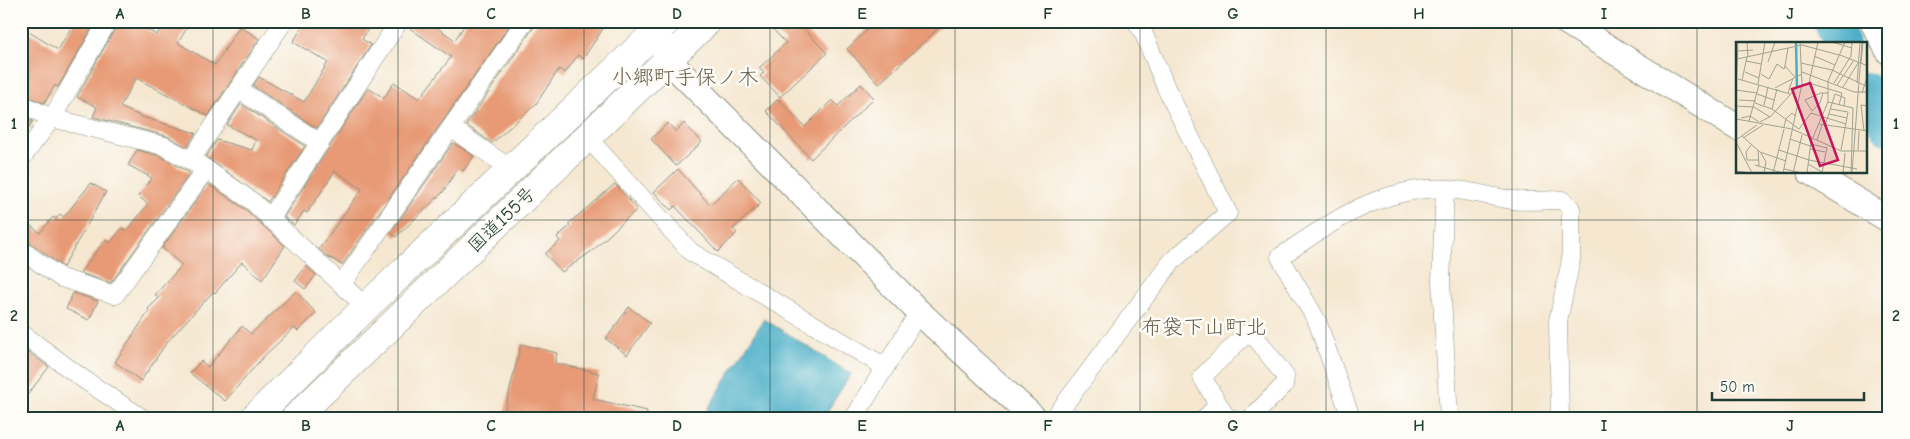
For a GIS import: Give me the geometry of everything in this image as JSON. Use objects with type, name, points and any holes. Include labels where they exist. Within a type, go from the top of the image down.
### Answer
[{"type":"highway","name":"国道155号","points":[[294,418],[708,21]]},
{"type":"highway","name":"国道155号","points":[[254,418],[366,307],[511,170],[656,25]]},
{"type":"street","points":[[21,159],[52,118],[108,21]]},
{"type":"street","points":[[190,160],[284,21]]},
{"type":"street","points":[[270,218],[399,21]]},
{"type":"street","points":[[342,284],[525,21]]},
{"type":"street","points":[[1054,418],[1172,261],[1228,213],[1168,90],[1143,32],[1136,21]]},
{"type":"street","points":[[1565,21],[1736,127]]},
{"type":"street","points":[[1872,21],[1889,52]]},
{"type":"street","points":[[656,25],[668,60],[919,312],[1034,418]]},
{"type":"street","points":[[238,89],[320,143]]},
{"type":"street","points":[[21,104],[52,118],[164,146],[206,169],[253,202],[366,307]]},
{"type":"street","points":[[451,128],[511,170]]},
{"type":"street","points":[[587,137],[691,252],[885,367]]},
{"type":"street","points":[[21,250],[61,278],[115,295],[206,169]]},
{"type":"street","points":[[1813,174],[1889,220]]},
{"type":"street","points":[[1351,418],[1316,321],[1280,257],[1332,221],[1369,203],[1418,190],[1464,191],[1515,200],[1562,200],[1570,208],[1571,260],[1558,321],[1560,418]]},
{"type":"street","points":[[1445,190],[1441,281],[1449,418]]},
{"type":"street","points":[[854,418],[919,312]]},
{"type":"street","points":[[21,332],[82,379],[142,418]]},
{"type":"street","points":[[1231,418],[1211,412],[1202,377],[1246,334],[1257,339],[1285,376],[1284,385],[1251,418]]},
{"type":"water","points":[[764,319],[851,374],[823,418],[719,418],[707,410]]},
{"type":"building","points":[[75,21],[96,21],[58,87],[55,85],[44,103],[21,94],[21,27],[58,50]]},
{"type":"building","points":[[119,21],[131,21],[157,35],[165,21],[191,21],[178,43],[215,65],[240,26],[259,39],[208,116],[136,78],[120,107],[142,117],[196,133],[187,147],[167,136],[93,117],[97,107],[77,97]]},
{"type":"building","points":[[306,21],[353,21],[368,29],[362,39],[371,45],[317,128],[253,86],[259,77],[304,102],[328,62],[293,42]]},
{"type":"building","points":[[410,21],[427,21],[455,40],[467,21],[512,22],[342,265],[330,259],[319,249],[362,189],[335,171],[307,213],[304,211],[294,225],[284,217],[368,88],[384,98],[394,82],[419,99],[451,57],[408,27]]},
{"type":"building","points":[[538,21],[608,21],[583,59],[578,55],[565,73],[559,69],[536,104],[492,143],[466,125]]},
{"type":"building","points":[[765,21],[796,21],[827,53],[780,97],[760,76],[764,73],[759,68],[786,43]]},
{"type":"building","points":[[876,21],[946,21],[879,84],[847,49]]},
{"type":"building","points":[[861,84],[874,98],[811,159],[766,111],[778,99],[805,127],[832,100],[838,106]]},
{"type":"building","points":[[241,104],[305,146],[268,202],[206,157],[217,140],[252,150],[256,140],[227,125]]},
{"type":"building","points":[[21,116],[33,121],[21,139]]},
{"type":"building","points":[[668,123],[676,132],[684,123],[702,142],[676,166],[651,139]]},
{"type":"building","points":[[453,143],[474,156],[463,171],[458,168],[443,192],[396,237],[391,232]]},
{"type":"building","points":[[137,150],[160,156],[190,173],[111,283],[80,273],[105,240],[110,243],[122,228],[127,231],[148,204],[138,196],[152,178],[128,165]]},
{"type":"building","points":[[678,169],[710,205],[738,178],[761,203],[733,229],[737,233],[718,252],[675,206],[671,210],[654,192]]},
{"type":"building","points":[[91,183],[106,192],[63,267],[35,246],[21,239],[21,218],[40,233],[53,217],[56,219],[60,214],[64,217]]},
{"type":"building","points":[[208,184],[246,210],[285,246],[262,280],[242,262],[215,293],[213,292],[167,342],[141,381],[115,362],[149,311],[148,309],[159,298],[155,295],[182,265],[162,248]]},
{"type":"building","points":[[615,184],[637,209],[592,251],[562,272],[545,254],[560,241],[557,237],[570,226],[568,224]]},
{"type":"building","points":[[306,266],[316,275],[305,289],[295,281]]},
{"type":"building","points":[[296,291],[316,313],[298,331],[294,328],[264,356],[225,401],[190,373],[201,361],[208,367],[242,326],[251,334]]},
{"type":"building","points":[[73,293],[98,301],[89,320],[66,309]]},
{"type":"building","points":[[629,307],[650,323],[627,355],[606,339]]},
{"type":"building","points":[[521,344],[557,353],[555,363],[599,373],[593,399],[647,411],[646,418],[503,418]]},
{"type":"building","points":[[28,352],[49,367],[21,403],[21,360]]},
{"type":"waterway","points":[[1831,21],[1841,42]]},
{"type":"waterway","points":[[1868,93],[1889,128]]},
{"type":"district","name":"小郷町手保ノ木","points":[[685,77]]},
{"type":"district","name":"布袋下山町北","points":[[1204,327]]}]
